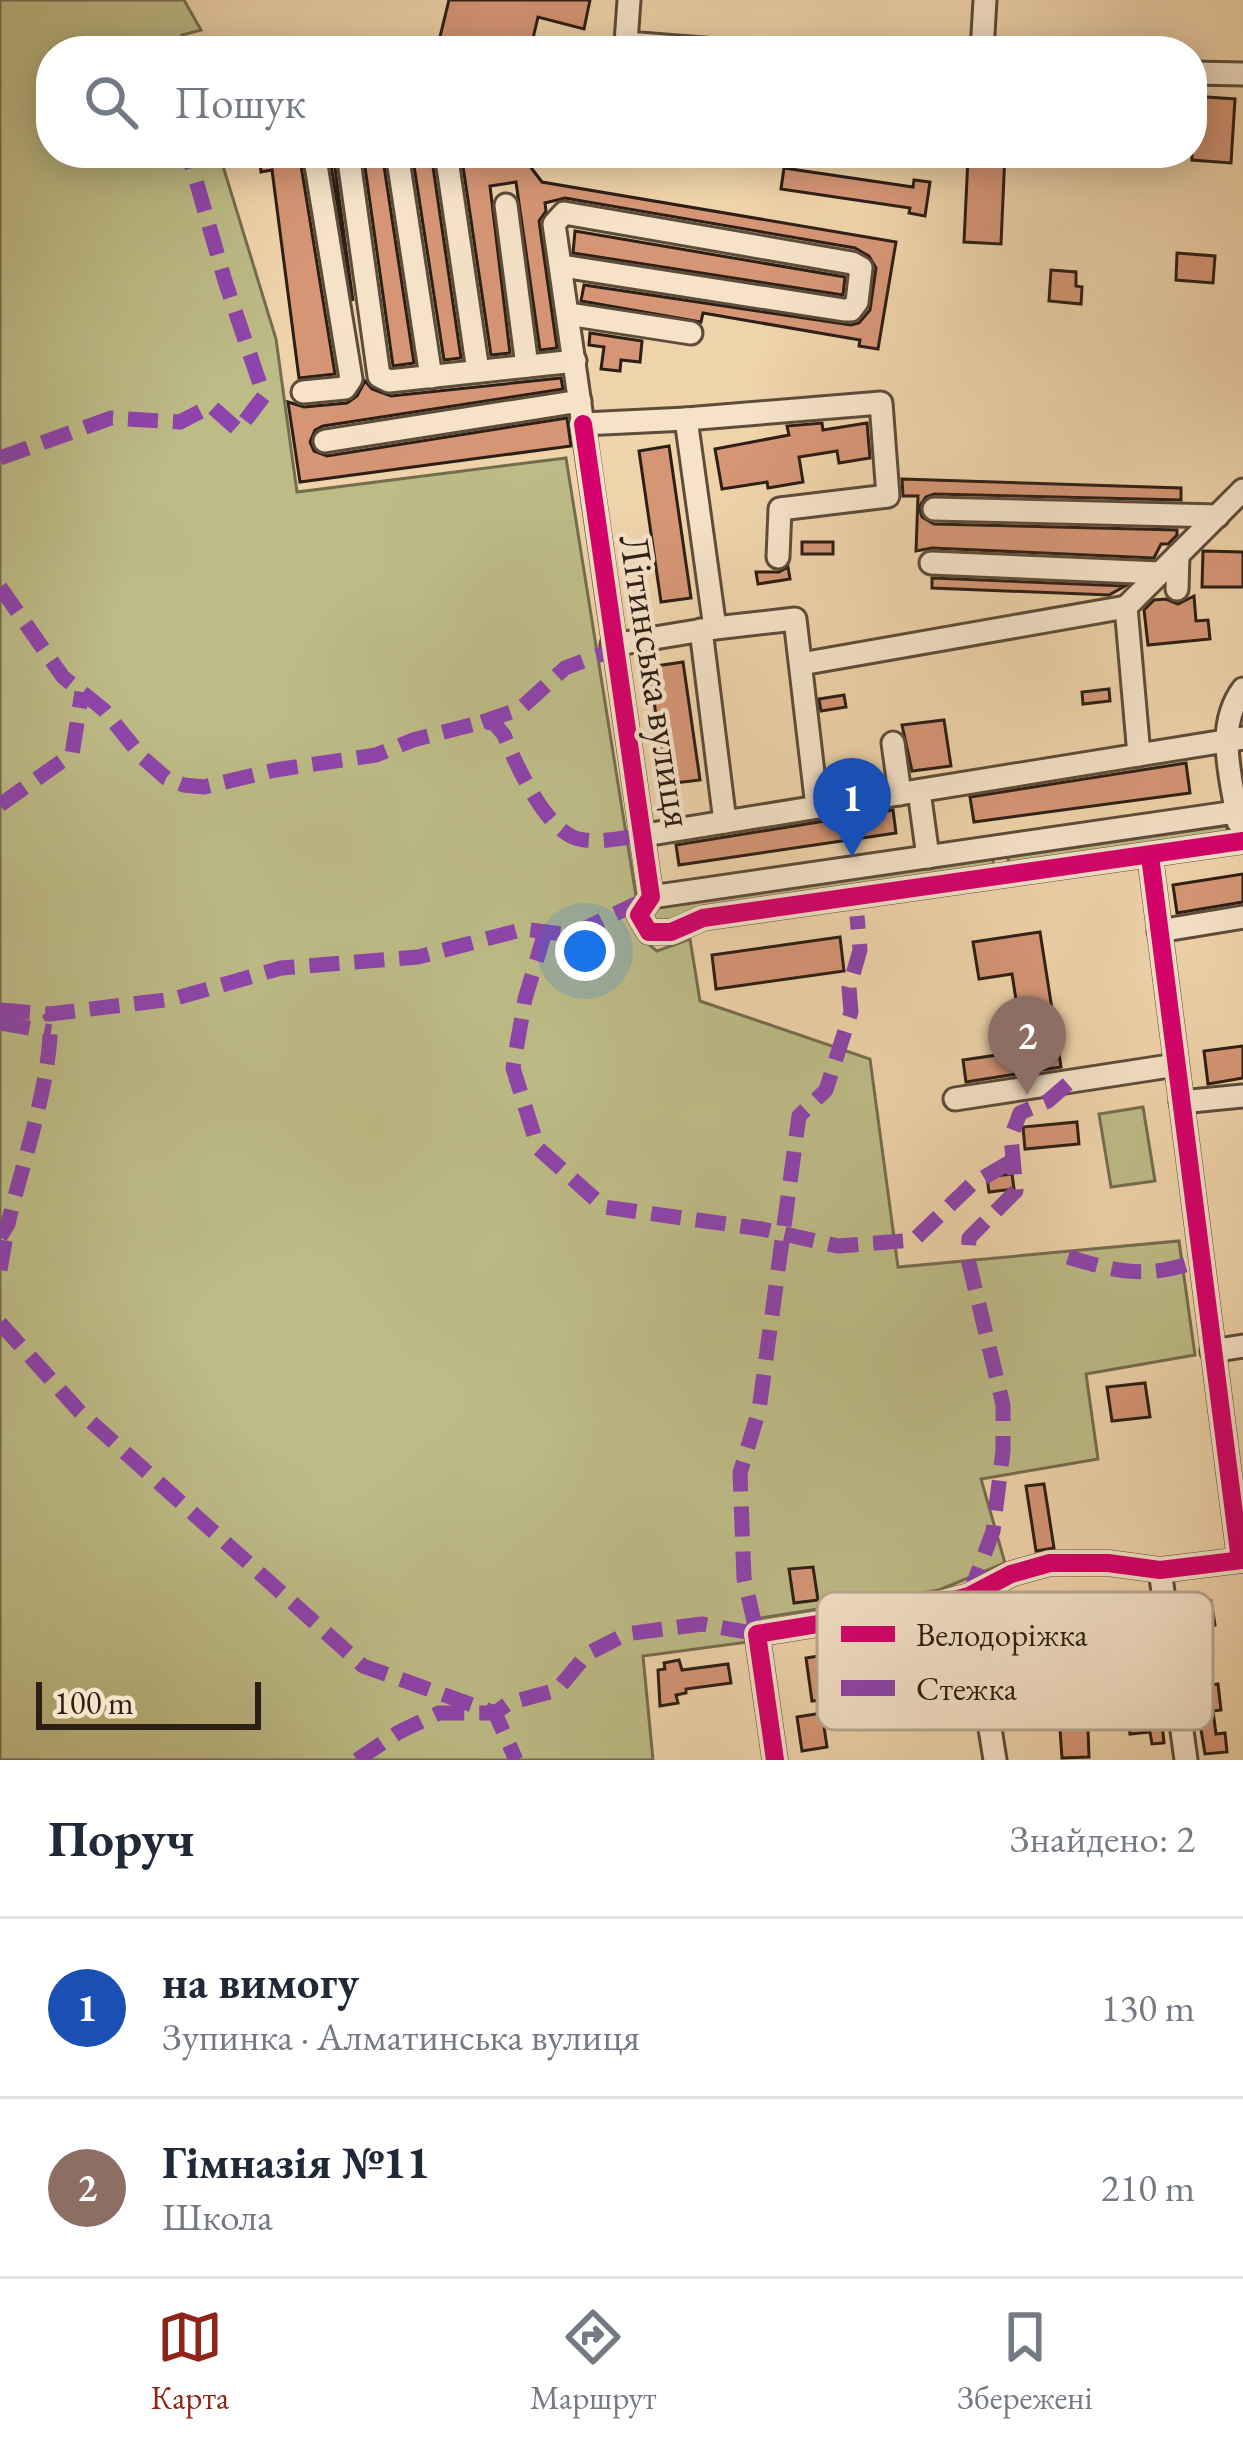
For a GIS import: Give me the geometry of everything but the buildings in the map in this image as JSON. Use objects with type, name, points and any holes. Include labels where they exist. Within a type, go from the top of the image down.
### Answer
[{"type":"street","points":[[626,36],[629,0]]},
{"type":"street","points":[[983,36],[985,0]]},
{"type":"street","points":[[1207,73],[1243,74]]},
{"type":"street","points":[[302,392],[345,388],[351,380],[316,168]]},
{"type":"street","points":[[350,168],[379,376],[389,381],[574,361]]},
{"type":"street","points":[[399,168],[431,376]]},
{"type":"street","points":[[448,168],[478,371]]},
{"type":"street","points":[[506,205],[527,366]]},
{"type":"street","name":"Літинська вулиця","points":[[562,266],[844,310],[855,307],[862,268],[852,262],[564,212],[554,224],[612,645],[645,836],[651,897],[639,915],[650,932],[659,935],[703,918],[1150,856]]},
{"type":"street","points":[[568,314],[691,333]]},
{"type":"street","points":[[326,441],[581,412],[686,418],[881,404],[888,496],[780,509],[778,557]]},
{"type":"street","points":[[686,418],[725,822]]},
{"type":"street","points":[[801,664],[1126,607],[1168,581],[1178,555],[1243,490]]},
{"type":"street","points":[[934,509],[1218,517]]},
{"type":"street","points":[[931,563],[1168,581]]},
{"type":"street","points":[[1126,607],[1139,755]]},
{"type":"street","points":[[612,645],[796,619],[817,807]]},
{"type":"street","points":[[975,1592],[993,1581],[1050,1563],[1108,1563],[1160,1570],[1241,1560],[1150,856],[1242,841],[1234,740],[1235,700],[1243,689]]},
{"type":"street","points":[[645,836],[1234,740]]},
{"type":"street","points":[[893,743],[928,857]]},
{"type":"street","points":[[651,897],[1240,812]]},
{"type":"street","points":[[1160,931],[1243,917]]},
{"type":"street","points":[[955,1100],[1176,1065]]},
{"type":"street","points":[[1181,1102],[1243,1096]]},
{"type":"street","points":[[1213,1351],[1243,1346]]},
{"type":"street","points":[[1160,1570],[1163,1592]]},
{"type":"street","points":[[775,1760],[758,1634],[817,1623]]},
{"type":"street","points":[[989,1730],[994,1760]]},
{"type":"street","points":[[1182,1730],[1186,1760]]},
{"type":"shaded area","points":[[0,0],[184,0],[201,30],[182,36],[36,36],[36,168],[224,168],[276,339],[297,492],[566,458],[643,940],[657,951],[690,939],[700,1001],[870,1059],[898,1267],[1179,1241],[1195,1355],[1086,1374],[1098,1459],[981,1479],[1005,1563],[926,1592],[817,1592],[817,1609],[748,1620],[748,1642],[643,1656],[653,1760],[0,1760]]},
{"type":"shaded area","points":[[1226,821],[1228,835],[1009,866],[1007,852]]},
{"type":"shaded area","points":[[992,854],[994,868],[670,926],[649,922],[652,906]]},
{"type":"shaded area","points":[[1143,1107],[1155,1181],[1111,1187],[1099,1114]]},
{"type":"marked path","points":[[0,458],[111,418],[180,422],[211,406],[238,430],[264,396],[192,168]]},
{"type":"marked path","points":[[0,587],[63,677],[104,710],[142,757],[166,778],[184,785],[204,787],[275,770],[376,755],[413,740],[494,723],[544,811],[567,834],[595,841],[645,835]]},
{"type":"marked path","points":[[482,722],[520,709],[565,668],[613,650]]},
{"type":"marked path","points":[[0,805],[72,754],[82,692]]},
{"type":"marked path","points":[[0,1010],[50,1014],[173,999],[281,968],[418,957],[524,929],[571,935],[642,901]]},
{"type":"marked path","points":[[357,1760],[439,1713],[495,1713],[509,1703],[557,1690],[587,1654],[626,1634],[702,1624],[757,1634],[744,1578],[740,1473],[759,1410],[799,1116],[826,1090],[851,1012],[849,988],[860,950],[857,916]]},
{"type":"marked path","points":[[545,932],[525,999],[513,1068],[538,1148],[604,1207],[762,1229],[838,1246],[914,1240],[971,1185],[1015,1159]]},
{"type":"marked path","points":[[0,1237],[8,1224],[42,1091],[50,1014]]},
{"type":"marked path","points":[[0,1023],[51,1032]]},
{"type":"marked path","points":[[970,1592],[993,1531],[1003,1451],[1003,1405],[968,1259],[969,1238],[1016,1191],[1011,1137],[1020,1113],[1048,1101],[1071,1081]]},
{"type":"marked path","points":[[0,1270],[8,1224]]},
{"type":"marked path","points":[[1068,1257],[1134,1272],[1201,1260]]},
{"type":"marked path","points":[[0,1323],[80,1412],[363,1666],[495,1713],[516,1760]]},
{"type":"cycle path","points":[[583,424],[651,897],[639,915],[649,932],[671,932],[703,918],[1243,841]]},
{"type":"cycle path","points":[[1150,856],[1240,1560]]},
{"type":"cycle path","points":[[977,1592],[1011,1574],[1050,1563],[1108,1563],[1160,1570],[1243,1560]]},
{"type":"cycle path","points":[[775,1760],[757,1634],[817,1624]]},
{"type":"place","name":"на вимогу","points":[[852,857]]},
{"type":"place","name":"Гімназія №11","points":[[1027,1095]]}]
